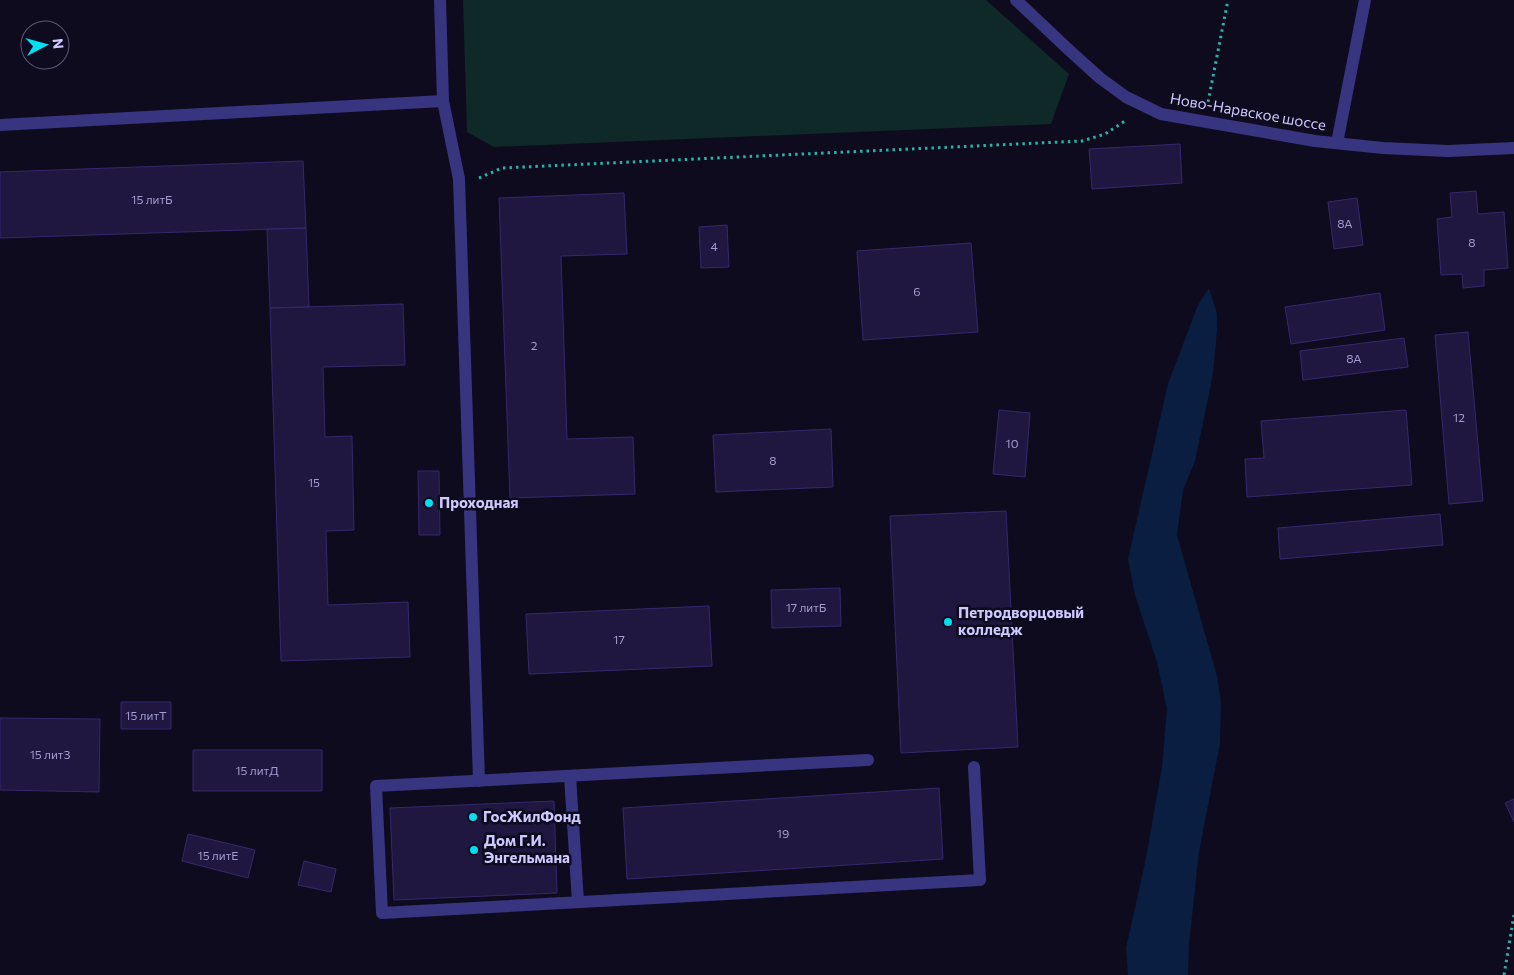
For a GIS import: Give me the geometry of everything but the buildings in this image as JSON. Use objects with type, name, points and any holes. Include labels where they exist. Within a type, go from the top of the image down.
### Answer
[{"type":"street","points":[[440,0],[443,101],[459,179],[479,781]]},
{"type":"street","name":"Ново-Нарвское шоссе","points":[[1016,0],[1100,78],[1126,97],[1161,114],[1337,143],[1448,151],[1514,148]]},
{"type":"street","points":[[1337,143],[1366,0]]},
{"type":"street","points":[[0,125],[443,101]]},
{"type":"street","points":[[868,760],[376,786],[382,913],[980,880],[974,767]]},
{"type":"street","points":[[570,776],[578,902]]},
{"type":"path","points":[[1204,122],[1228,0]]},
{"type":"path","points":[[459,179],[481,178],[502,168],[1082,141],[1105,134],[1126,120],[1141,104]]},
{"type":"path","points":[[1504,975],[1514,915]]},
{"type":"green space","points":[[463,0],[986,0],[1069,74],[1051,124],[494,147],[467,132]]},
{"type":"water","points":[[1209,288],[1217,314],[1213,374],[1195,461],[1183,490],[1177,535],[1217,676],[1221,701],[1220,743],[1199,852],[1189,944],[1188,975],[1128,975],[1126,948],[1145,863],[1162,767],[1167,709],[1157,662],[1135,595],[1128,559],[1168,384],[1198,305]]},
{"type":"place","name":"Проходная","points":[[429,503]]},
{"type":"place","name":"Петродворцовый колледж","points":[[948,622]]},
{"type":"place","name":"ГосЖилФонд","points":[[473,817]]},
{"type":"place","name":"Дом Г.И. Энгельмана","points":[[474,850]]}]
